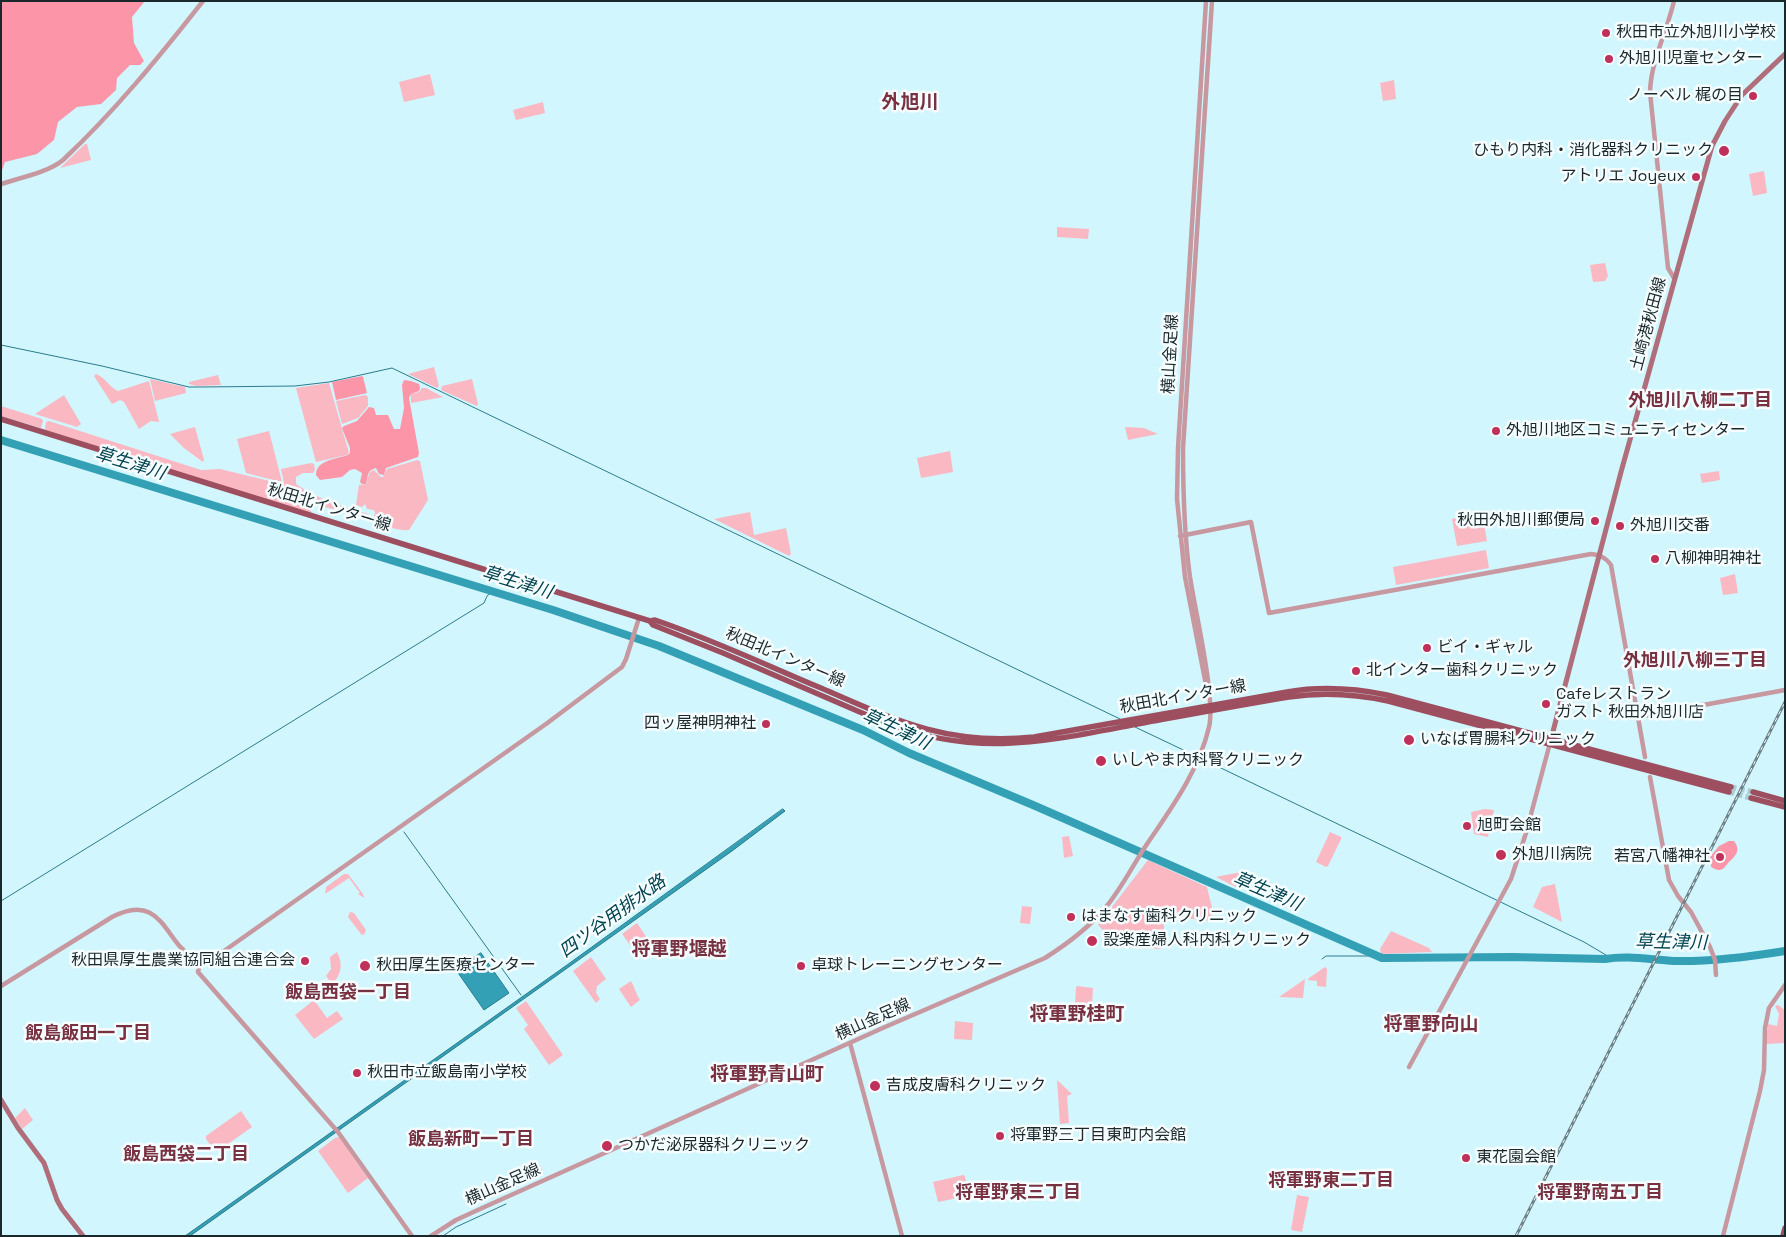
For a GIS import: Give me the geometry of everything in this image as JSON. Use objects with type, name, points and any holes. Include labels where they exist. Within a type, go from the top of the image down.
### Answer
[{"type":"main road","name":"土崎港秋田線","points":[[1550,742],[1674,278],[1707,163],[1718,133],[1742,95],[1785,54]]},
{"type":"main road","name":"秋田北インター線","points":[[1,419],[639,618],[650,621],[655,620],[888,717],[940,733],[984,739],[1017,739],[1210,708]]},
{"type":"main road","name":"秋田北インター線","points":[[1126,723],[1136,725],[1295,690],[1347,689],[1387,695],[1550,742],[1730,789]]},
{"type":"main road","points":[[1785,801],[1752,795],[1785,807]]},
{"type":"main road","points":[[1,1100],[18,1128],[44,1163],[57,1200],[83,1236]]},
{"type":"main road","points":[[1783,1236],[1785,1228]]},
{"type":"street","points":[[1,184],[58,165],[115,108],[203,1]]},
{"type":"street","name":"横山金足線","points":[[431,1236],[473,1212],[1045,958],[1073,939],[1106,908],[1166,817],[1199,758],[1210,725],[1206,665],[1177,499],[1178,448],[1206,1]]},
{"type":"street","name":"横山金足線","points":[[1183,536],[1183,448],[1212,1]]},
{"type":"street","points":[[1674,1],[1650,77],[1668,268],[1674,278]]},
{"type":"street","points":[[1183,536],[1251,522],[1268,614],[1591,554],[1600,555],[1607,559],[1610,565],[1646,757]]},
{"type":"street","points":[[1,986],[112,918],[127,911],[149,912],[156,917],[186,953],[194,957],[202,959],[215,956],[224,951],[546,724],[622,667],[639,618]]},
{"type":"street","points":[[1638,717],[1785,690]]},
{"type":"street","points":[[1409,1067],[1511,879],[1520,854],[1550,742]]},
{"type":"street","points":[[1650,777],[1669,880],[1678,896],[1691,912],[1712,950],[1716,973]]},
{"type":"street","points":[[202,959],[198,972],[336,1130],[412,1236]]},
{"type":"street","points":[[1723,1236],[1760,1091],[1764,1070],[1766,1022],[1770,1008],[1785,985]]},
{"type":"street","points":[[850,1043],[902,1236]]},
{"type":"shaded area","points":[[1,1],[145,1],[132,17],[134,43],[144,61],[140,65],[130,65],[117,78],[116,90],[101,104],[77,107],[58,122],[54,140],[37,154],[5,162],[1,173]]},
{"type":"shaded area","points":[[430,74],[435,95],[404,102],[399,82]]},
{"type":"shaded area","points":[[1394,80],[1396,99],[1383,101],[1380,83]]},
{"type":"shaded area","points":[[543,102],[545,113],[516,120],[513,110]]},
{"type":"shaded area","points":[[87,144],[91,160],[60,168]]},
{"type":"shaded area","points":[[1764,171],[1767,193],[1753,196],[1749,174]]},
{"type":"shaded area","points":[[1057,227],[1089,229],[1088,239],[1057,237]]},
{"type":"shaded area","points":[[1605,263],[1608,276],[1605,281],[1593,282],[1590,265]]},
{"type":"shaded area","points":[[434,367],[439,386],[437,388],[408,374]]},
{"type":"shaded area","points":[[96,374],[118,391],[149,381],[159,422],[151,421],[139,429],[124,402],[120,400],[112,404],[94,376]]},
{"type":"shaded area","points":[[218,375],[221,385],[197,386],[189,384],[189,382]]},
{"type":"shaded area","points":[[362,376],[367,393],[336,400],[332,382]]},
{"type":"shaded area","points":[[150,379],[185,387],[186,393],[155,401]]},
{"type":"shaded area","points":[[472,379],[477,406],[441,390],[442,386]]},
{"type":"shaded area","points":[[404,380],[419,384],[420,388],[419,391],[411,394],[409,398],[419,453],[418,457],[386,468],[384,475],[379,474],[376,468],[371,470],[366,484],[360,482],[362,473],[355,469],[350,470],[342,477],[320,480],[316,475],[319,466],[350,453],[350,448],[342,428],[357,421],[369,407],[374,408],[376,415],[388,415],[394,429],[400,429],[404,408],[402,385]]},
{"type":"shaded area","points":[[329,383],[349,453],[316,462],[296,388]]},
{"type":"shaded area","points":[[422,388],[426,388],[443,397],[411,403],[411,394],[419,392]]},
{"type":"shaded area","points":[[64,395],[81,424],[77,427],[35,414]]},
{"type":"shaded area","points":[[365,395],[368,397],[368,406],[358,418],[342,424],[336,401]]},
{"type":"shaded area","points":[[1,406],[42,419],[41,428],[1,416]]},
{"type":"shaded area","points":[[49,421],[201,470],[220,469],[282,484],[284,483],[281,469],[311,463],[314,464],[315,470],[313,473],[303,473],[296,477],[297,485],[323,499],[368,514],[370,517],[366,519],[316,505],[310,508],[312,514],[45,430],[46,422]]},
{"type":"shaded area","points":[[195,427],[203,462],[184,448],[170,434]]},
{"type":"shaded area","points":[[1125,427],[1144,428],[1158,434],[1128,440]]},
{"type":"shaded area","points":[[269,431],[282,482],[246,473],[237,439]]},
{"type":"shaded area","points":[[950,451],[953,472],[921,478],[917,458]]},
{"type":"shaded area","points":[[417,460],[420,461],[428,500],[409,530],[385,526],[373,519],[374,510],[367,509],[365,504],[362,507],[356,505],[359,485],[366,484],[372,471],[374,470],[383,477],[387,469]]},
{"type":"shaded area","points":[[1719,471],[1720,480],[1702,483],[1700,474]]},
{"type":"shaded area","points":[[750,512],[754,535],[786,528],[791,554],[789,556],[714,519]]},
{"type":"shaded area","points":[[1482,513],[1487,541],[1457,546],[1452,519]]},
{"type":"shaded area","points":[[1486,550],[1489,568],[1396,585],[1393,567]]},
{"type":"shaded area","points":[[1735,574],[1738,593],[1723,595],[1720,578]]},
{"type":"shaded area","points":[[1485,809],[1494,810],[1488,837],[1474,834],[1471,812]]},
{"type":"shaded area","points":[[1330,832],[1341,837],[1341,839],[1326,867],[1316,862]]},
{"type":"shaded area","points":[[1069,836],[1073,856],[1064,858],[1062,837]]},
{"type":"shaded area","points":[[1729,841],[1734,841],[1736,844],[1736,855],[1722,869],[1718,870],[1711,867],[1710,857],[1719,846]]},
{"type":"shaded area","points":[[1148,860],[1207,887],[1212,908],[1211,921],[1165,916],[1162,949],[1119,947],[1098,925]]},
{"type":"shaded area","points":[[1241,872],[1243,885],[1240,889],[1216,877]]},
{"type":"shaded area","points":[[344,874],[348,874],[364,898],[358,894],[360,893],[349,878],[325,894],[326,887]]},
{"type":"shaded area","points":[[1555,884],[1562,922],[1533,907],[1542,887]]},
{"type":"shaded area","points":[[1022,906],[1032,907],[1030,924],[1020,923]]},
{"type":"shaded area","points":[[350,912],[354,913],[366,930],[364,935],[361,934],[348,917]]},
{"type":"shaded area","points":[[637,923],[649,941],[651,948],[639,957],[622,934]]},
{"type":"shaded area","points":[[1391,931],[1429,948],[1432,952],[1381,954],[1380,949]]},
{"type":"shaded area","points":[[337,952],[340,961],[340,973],[332,984],[326,976],[331,969],[330,957]]},
{"type":"shaded area","points":[[591,957],[606,979],[597,986],[596,993],[600,999],[596,1003],[573,971]]},
{"type":"shaded area","points":[[1325,967],[1327,969],[1326,987],[1317,986],[1317,981],[1308,980],[1309,978]]},
{"type":"shaded area","points":[[1305,979],[1303,998],[1279,997]]},
{"type":"shaded area","points":[[631,981],[640,1000],[631,1007],[619,989]]},
{"type":"shaded area","points":[[1077,986],[1093,988],[1092,1006],[1075,1005]]},
{"type":"shaded area","points":[[314,1000],[327,1018],[337,1011],[343,1019],[314,1039],[295,1015]]},
{"type":"shaded area","points":[[526,1001],[563,1055],[549,1065],[524,1029],[528,1025],[516,1008]]},
{"type":"shaded area","points":[[1778,1005],[1785,1010],[1785,1043],[1766,1044],[1768,1024],[1777,1026],[1779,1014],[1775,1006]]},
{"type":"shaded area","points":[[955,1021],[973,1023],[972,1040],[954,1039]]},
{"type":"shaded area","points":[[1057,1080],[1072,1094],[1067,1096],[1069,1123],[1060,1124]]},
{"type":"shaded area","points":[[25,1108],[33,1120],[22,1129],[15,1118]]},
{"type":"shaded area","points":[[241,1111],[252,1127],[218,1151],[215,1151],[206,1139],[206,1136]]},
{"type":"shaded area","points":[[339,1137],[368,1178],[348,1193],[318,1151]]},
{"type":"shaded area","points":[[539,1164],[544,1173],[514,1185],[513,1183]]},
{"type":"shaded area","points":[[965,1176],[968,1196],[938,1202],[933,1182]]},
{"type":"shaded area","points":[[1297,1195],[1309,1197],[1302,1232],[1291,1230]]},
{"type":"water","name":"四ツ谷用排水路","points":[[783,809],[785,811],[732,851],[190,1236],[185,1236],[567,965]]},
{"type":"water","points":[[481,953],[509,993],[484,1010],[456,970]]},
{"type":"waterway","points":[[1,345],[102,366],[189,387],[295,386],[329,382],[392,368],[1120,719]]},
{"type":"waterway","name":"草生津川","points":[[1,440],[553,610],[659,646],[863,730],[909,753],[1033,805],[1382,958],[1512,957],[1605,959],[1622,957],[1702,961],[1785,951]]},
{"type":"waterway","points":[[1,901],[484,603],[487,596],[492,592]]},
{"type":"waterway","points":[[1135,727],[1196,756]]},
{"type":"waterway","points":[[1200,758],[1584,942],[1611,958]]},
{"type":"waterway","points":[[404,832],[521,995]]},
{"type":"waterway","points":[[1322,959],[1326,956],[1377,956]]},
{"type":"waterway","points":[[502,1189],[537,1164]]},
{"type":"waterway","points":[[443,1236],[456,1227],[506,1204]]},
{"type":"tunnel","points":[[1731,787],[1753,792]]},
{"type":"tunnel","points":[[1729,792],[1751,798]]},
{"type":"railway","points":[[1516,1236],[1785,702]]},
{"type":"place","name":"秋田市立外旭川小学校","points":[[1606,33]]},
{"type":"place","name":"外旭川児童センター","points":[[1609,59]]},
{"type":"place","name":"ノーベル 梶の目","points":[[1753,96]]},
{"type":"place","name":"ひもり内科・消化器科クリニック","points":[[1724,151]]},
{"type":"place","name":"アトリエ Joyeux","points":[[1696,177]]},
{"type":"place","name":"外旭川地区コミュニティセンター","points":[[1496,431]]},
{"type":"place","name":"秋田外旭川郵便局","points":[[1595,521]]},
{"type":"place","name":"外旭川交番","points":[[1620,526]]},
{"type":"place","name":"八柳神明神社","points":[[1655,559]]},
{"type":"place","name":"ビイ・ギャル","points":[[1427,648]]},
{"type":"place","name":"北インター歯科クリニック","points":[[1356,671]]},
{"type":"place","name":"Cafeレストラン ガスト 秋田外旭川店","points":[[1546,704]]},
{"type":"place","name":"四ッ屋神明神社","points":[[766,724]]},
{"type":"place","name":"いなば胃腸科クリニック","points":[[1409,740]]},
{"type":"place","name":"いしやま内科腎クリニック","points":[[1101,761]]},
{"type":"place","name":"旭町会館","points":[[1467,826]]},
{"type":"place","name":"外旭川病院","points":[[1501,855]]},
{"type":"place","name":"若宮八幡神社","points":[[1720,857]]},
{"type":"place","name":"はまなす歯科クリニック","points":[[1071,917]]},
{"type":"place","name":"設楽産婦人科内科クリニック","points":[[1092,941]]},
{"type":"place","name":"秋田県厚生農業協同組合連合会","points":[[305,961]]},
{"type":"place","name":"秋田厚生医療センター","points":[[365,966]]},
{"type":"place","name":"卓球トレーニングセンター","points":[[801,966]]},
{"type":"place","name":"秋田市立飯島南小学校","points":[[357,1073]]},
{"type":"place","name":"吉成皮膚科クリニック","points":[[875,1086]]},
{"type":"place","name":"将軍野三丁目東町内会館","points":[[1000,1136]]},
{"type":"place","name":"つかだ泌尿器科クリニック","points":[[607,1146]]},
{"type":"place","name":"東花園会館","points":[[1466,1158]]},
{"type":"district","name":"外旭川","points":[[910,103]]},
{"type":"district","name":"外旭川八柳二丁目","points":[[1700,401]]},
{"type":"district","name":"外旭川八柳三丁目","points":[[1695,661]]},
{"type":"district","name":"将軍野堰越","points":[[679,950]]},
{"type":"district","name":"飯島西袋一丁目","points":[[348,993]]},
{"type":"district","name":"将軍野桂町","points":[[1077,1015]]},
{"type":"district","name":"将軍野向山","points":[[1431,1025]]},
{"type":"district","name":"飯島飯田一丁目","points":[[88,1034]]},
{"type":"district","name":"将軍野青山町","points":[[767,1075]]},
{"type":"district","name":"飯島新町一丁目","points":[[471,1140]]},
{"type":"district","name":"飯島西袋二丁目","points":[[186,1155]]},
{"type":"district","name":"将軍野東二丁目","points":[[1331,1181]]},
{"type":"district","name":"将軍野東三丁目","points":[[1018,1193]]},
{"type":"district","name":"将軍野南五丁目","points":[[1600,1193]]}]
